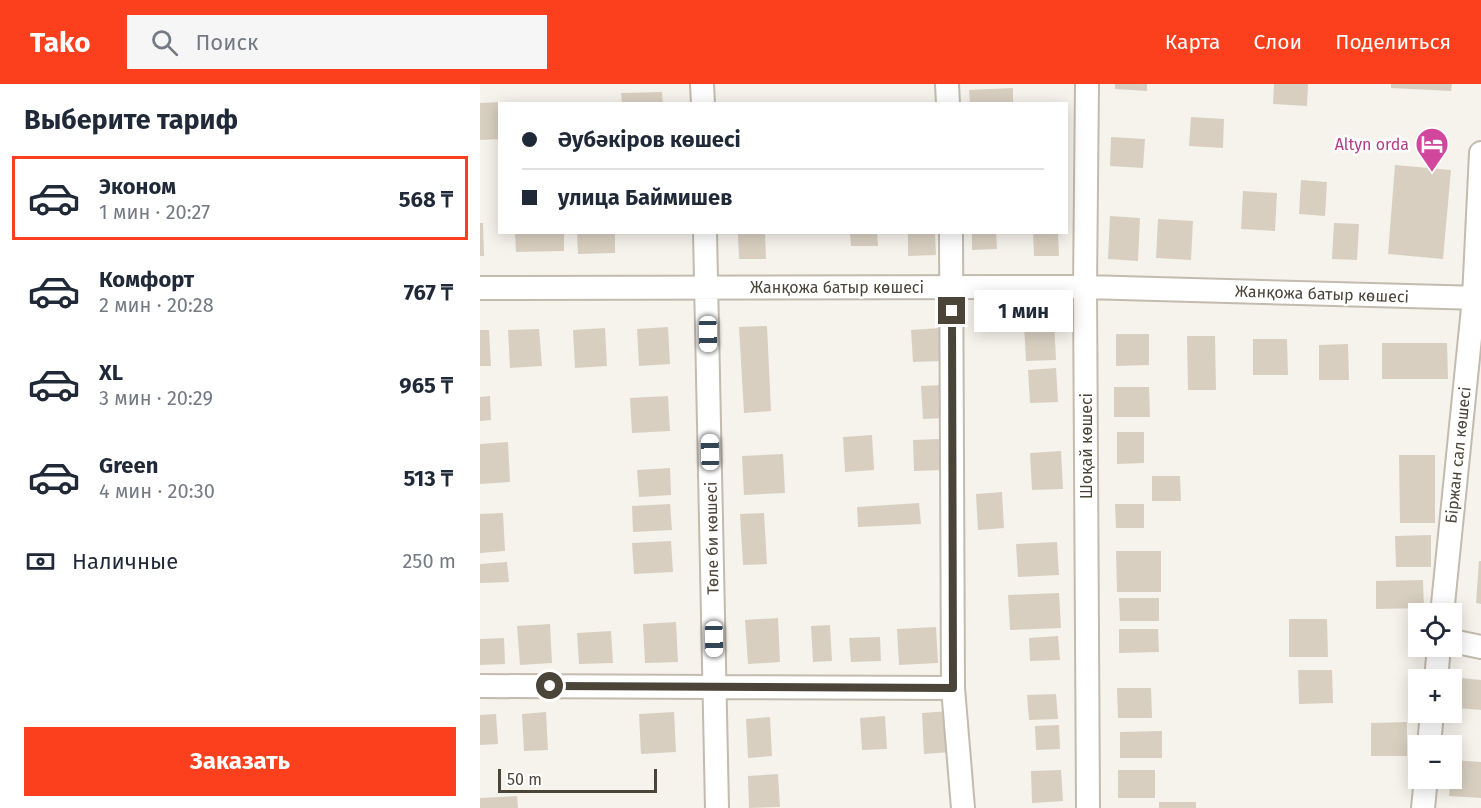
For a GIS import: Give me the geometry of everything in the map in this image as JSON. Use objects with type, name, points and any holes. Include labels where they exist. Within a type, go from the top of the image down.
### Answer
[{"type":"street","points":[[702,84],[703,102]]},
{"type":"street","points":[[947,84],[948,102]]},
{"type":"street","name":"Шоқай көшесі","points":[[1087,84],[1085,287],[1088,808]]},
{"type":"street","name":"Біржан сал көшесі","points":[[1443,603],[1478,298],[1481,153]]},
{"type":"street","name":"Төле би көшесі","points":[[705,234],[717,808]]},
{"type":"street","points":[[951,234],[953,688],[963,808]]},
{"type":"street","name":"Жанқожа батыр көшесі","points":[[480,288],[1085,287],[1478,298]]},
{"type":"street","points":[[1462,643],[1481,647]]},
{"type":"street","points":[[480,686],[953,688]]},
{"type":"street","points":[[1423,808],[1425,789]]},
{"type":"building","points":[[1115,84],[1147,84],[1147,91],[1115,89]]},
{"type":"building","points":[[1274,84],[1308,84],[1307,106],[1273,104]]},
{"type":"building","points":[[1391,84],[1452,84],[1451,91],[1391,88]]},
{"type":"building","points":[[1013,88],[1013,102],[970,102],[969,90]]},
{"type":"building","points":[[662,92],[663,102],[622,102],[621,93]]},
{"type":"building","points":[[498,102],[498,139],[480,140],[480,103]]},
{"type":"building","points":[[1191,117],[1224,119],[1223,148],[1189,146]]},
{"type":"building","points":[[1111,137],[1145,139],[1143,168],[1110,166]]},
{"type":"building","points":[[1395,165],[1451,170],[1443,259],[1388,254]]},
{"type":"building","points":[[1301,180],[1327,182],[1325,216],[1299,214]]},
{"type":"building","points":[[1243,191],[1277,193],[1275,231],[1241,229]]},
{"type":"building","points":[[1110,216],[1140,218],[1138,261],[1108,259]]},
{"type":"building","points":[[1158,219],[1193,221],[1191,260],[1156,258]]},
{"type":"building","points":[[480,223],[483,223],[484,256],[480,256]]},
{"type":"building","points":[[1334,223],[1359,224],[1357,260],[1332,259]]},
{"type":"building","points":[[515,234],[564,234],[564,251],[516,252]]},
{"type":"building","points":[[577,234],[615,234],[615,253],[578,254]]},
{"type":"building","points":[[738,234],[765,234],[766,259],[739,259]]},
{"type":"building","points":[[850,234],[877,234],[878,246],[851,246]]},
{"type":"building","points":[[908,234],[935,234],[936,255],[908,256]]},
{"type":"building","points":[[972,234],[996,234],[997,249],[972,250]]},
{"type":"building","points":[[1033,234],[1058,234],[1059,256],[1034,256]]},
{"type":"building","points":[[1054,322],[1056,360],[1026,361],[1024,323]]},
{"type":"building","points":[[767,326],[771,411],[744,413],[739,327]]},
{"type":"building","points":[[668,327],[670,364],[639,366],[637,329]]},
{"type":"building","points":[[605,328],[607,366],[575,368],[573,330]]},
{"type":"building","points":[[940,328],[942,361],[913,362],[911,330]]},
{"type":"building","points":[[539,329],[542,366],[510,368],[508,330]]},
{"type":"building","points":[[480,330],[489,330],[491,366],[480,366]]},
{"type":"building","points":[[1116,334],[1149,334],[1149,365],[1116,366]]},
{"type":"building","points":[[1187,336],[1215,336],[1216,390],[1188,390]]},
{"type":"building","points":[[1253,339],[1287,339],[1288,375],[1253,375]]},
{"type":"building","points":[[1382,343],[1447,343],[1448,379],[1382,379]]},
{"type":"building","points":[[1348,344],[1349,380],[1319,380],[1319,345]]},
{"type":"building","points":[[1056,368],[1058,402],[1030,403],[1028,370]]},
{"type":"building","points":[[942,385],[944,418],[923,419],[921,386]]},
{"type":"building","points":[[1114,387],[1149,387],[1150,417],[1114,417]]},
{"type":"building","points":[[490,396],[491,420],[480,421],[480,397]]},
{"type":"building","points":[[668,396],[670,431],[632,433],[630,398]]},
{"type":"building","points":[[1117,432],[1144,432],[1144,463],[1117,464]]},
{"type":"building","points":[[872,435],[874,470],[845,472],[843,437]]},
{"type":"building","points":[[940,439],[942,470],[914,471],[913,440]]},
{"type":"building","points":[[508,442],[510,482],[480,484],[480,444]]},
{"type":"building","points":[[1061,451],[1063,489],[1032,490],[1030,453]]},
{"type":"building","points":[[783,454],[785,493],[744,495],[742,456]]},
{"type":"building","points":[[1399,455],[1435,455],[1435,523],[1400,523]]},
{"type":"building","points":[[670,468],[671,495],[639,497],[637,470]]},
{"type":"building","points":[[1152,476],[1180,476],[1181,501],[1152,501]]},
{"type":"building","points":[[1002,492],[1004,528],[978,530],[976,494]]},
{"type":"building","points":[[919,503],[921,524],[858,527],[857,507]]},
{"type":"building","points":[[670,504],[672,530],[633,532],[632,506]]},
{"type":"building","points":[[1115,504],[1144,504],[1144,528],[1116,528]]},
{"type":"building","points":[[503,513],[505,551],[480,553],[480,514]]},
{"type":"building","points":[[764,513],[767,564],[743,565],[740,514]]},
{"type":"building","points":[[1431,535],[1431,567],[1396,567],[1395,536]]},
{"type":"building","points":[[671,541],[673,572],[634,574],[632,543]]},
{"type":"building","points":[[1057,542],[1059,575],[1018,577],[1016,544]]},
{"type":"building","points":[[1116,551],[1161,551],[1161,592],[1117,592]]},
{"type":"building","points":[[1479,561],[1481,561],[1481,604],[1476,603]]},
{"type":"building","points":[[507,562],[509,582],[480,583],[480,564]]},
{"type":"building","points":[[1423,580],[1424,603],[1408,603],[1408,608],[1376,609],[1376,581]]},
{"type":"building","points":[[1059,593],[1061,628],[1010,630],[1008,595]]},
{"type":"building","points":[[1119,598],[1159,598],[1159,621],[1120,621]]},
{"type":"building","points":[[778,618],[780,662],[748,664],[745,620]]},
{"type":"building","points":[[1289,619],[1327,619],[1328,657],[1289,657]]},
{"type":"building","points":[[676,622],[678,662],[645,663],[643,624]]},
{"type":"building","points":[[550,624],[552,663],[520,665],[517,626]]},
{"type":"building","points":[[830,625],[832,661],[813,662],[811,626]]},
{"type":"building","points":[[936,627],[938,663],[899,665],[897,629]]},
{"type":"building","points":[[1119,629],[1158,629],[1159,652],[1119,653]]},
{"type":"building","points":[[611,631],[613,663],[579,664],[577,633]]},
{"type":"building","points":[[1058,636],[1060,660],[1030,661],[1029,638]]},
{"type":"building","points":[[880,637],[881,661],[851,662],[849,638]]},
{"type":"building","points":[[504,638],[505,664],[480,665],[480,639]]},
{"type":"building","points":[[1298,670],[1332,670],[1333,703],[1299,704]]},
{"type":"building","points":[[1462,678],[1481,680],[1481,710],[1462,708]]},
{"type":"building","points":[[1117,688],[1151,688],[1152,718],[1118,718]]},
{"type":"building","points":[[1056,694],[1058,719],[1029,720],[1027,695]]},
{"type":"building","points":[[949,711],[952,752],[924,754],[922,713]]},
{"type":"building","points":[[546,712],[548,750],[524,751],[522,714]]},
{"type":"building","points":[[674,712],[676,752],[641,754],[639,714]]},
{"type":"building","points":[[496,714],[498,744],[480,745],[480,715]]},
{"type":"building","points":[[885,716],[887,749],[862,750],[860,718]]},
{"type":"building","points":[[770,717],[772,756],[748,758],[746,719]]},
{"type":"building","points":[[1407,722],[1407,756],[1371,756],[1371,723]]},
{"type":"building","points":[[1059,725],[1060,749],[1036,750],[1035,726]]},
{"type":"building","points":[[1162,731],[1162,758],[1120,758],[1120,732]]},
{"type":"building","points":[[1462,761],[1481,762],[1481,798],[1449,796],[1450,789],[1462,789]]},
{"type":"building","points":[[1061,770],[1063,801],[1032,803],[1031,771]]},
{"type":"building","points":[[1118,770],[1155,770],[1155,798],[1118,798]]},
{"type":"building","points":[[778,774],[780,807],[749,808],[748,776]]},
{"type":"building","points":[[517,796],[518,808],[480,808],[480,798]]},
{"type":"building","points":[[1159,802],[1196,802],[1196,808],[1159,808]]},
{"type":"place","name":"Altyn orda","points":[[1432,173]]},
{"type":"route","points":[[550,686],[953,688],[952,311]]}]
